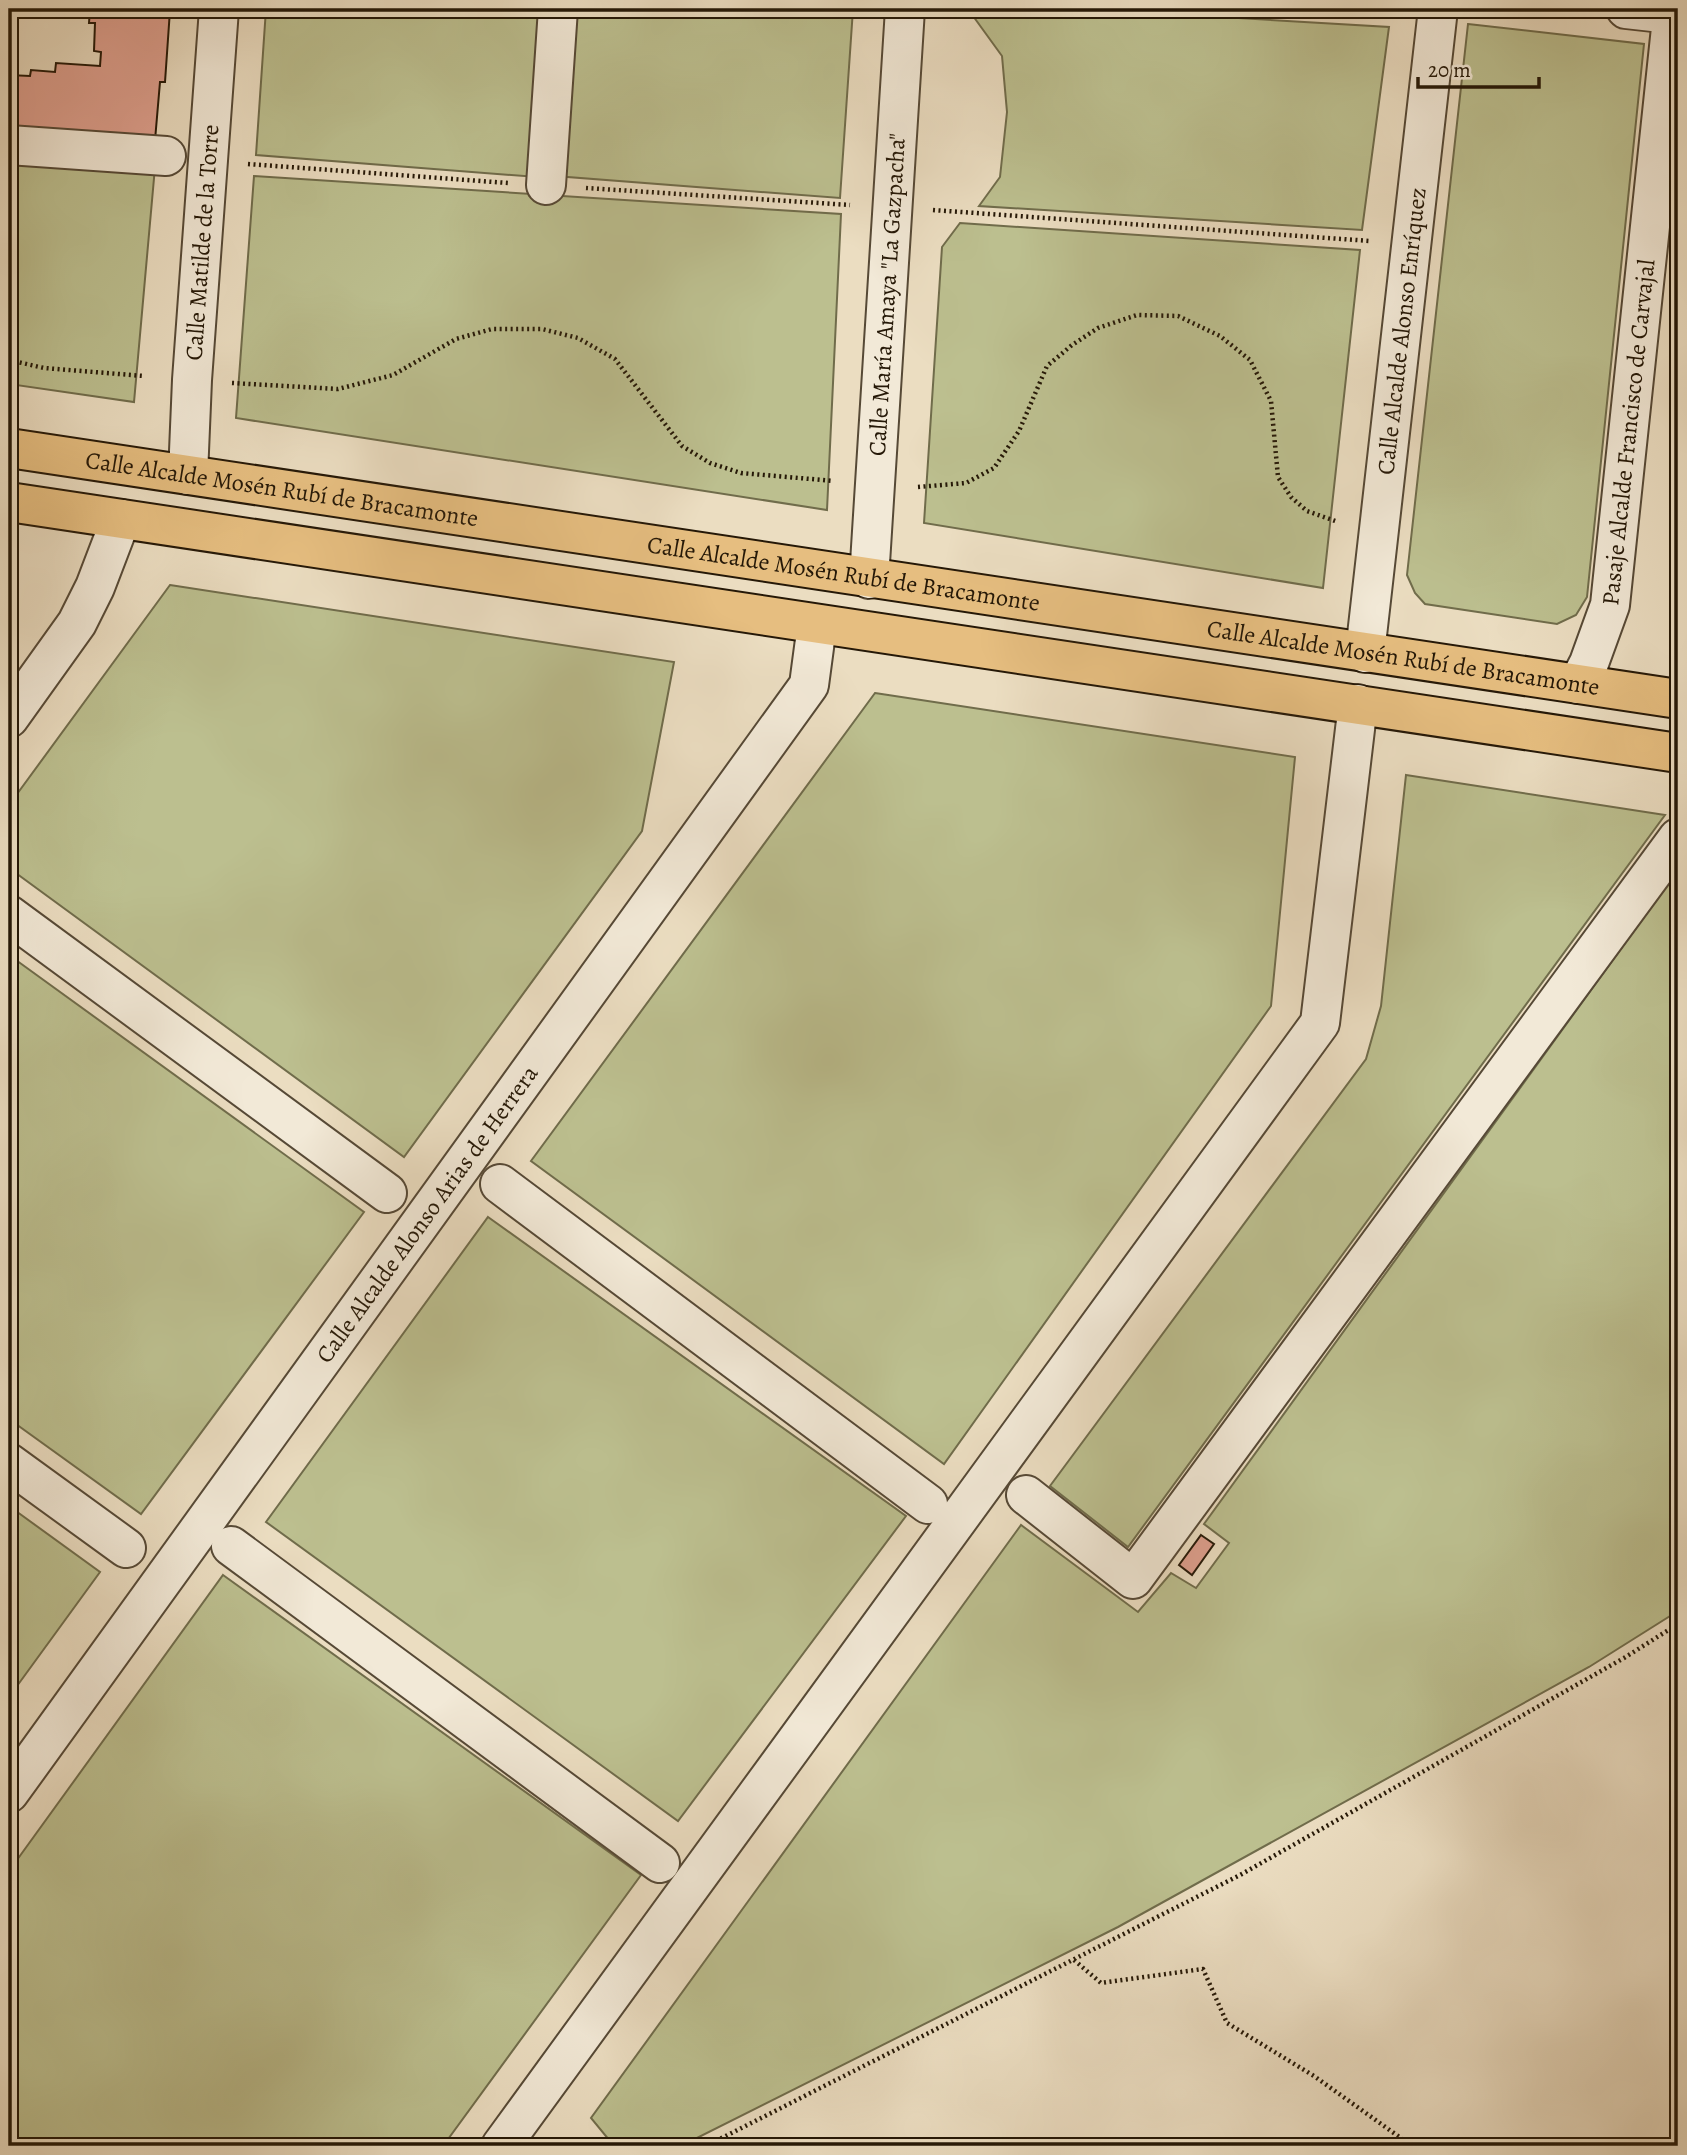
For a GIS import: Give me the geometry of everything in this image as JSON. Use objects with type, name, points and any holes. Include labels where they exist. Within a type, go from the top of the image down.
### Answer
[{"type":"main road","name":"Calle Alcalde Mosén Rubí de Bracamonte","points":[[9,447],[869,579],[1678,699]]},
{"type":"main road","name":"Calle Alcalde Mosén Rubí de Bracamonte","points":[[9,502],[1678,753]]},
{"type":"street","name":"Calle Matilde de la Torre","points":[[188,475],[192,380],[219,9]]},
{"type":"street","points":[[546,185],[558,9]]},
{"type":"street","name":"Calle María Amaya \"La Gazpacha\"","points":[[869,579],[905,9]]},
{"type":"street","name":"Calle Alcalde Alonso Enríquez","points":[[1365,653],[1438,9]]},
{"type":"street","name":"Pasaje Alcalde Francisco de Carvajal","points":[[1578,684],[1589,663],[1610,605],[1651,10]]},
{"type":"street","points":[[9,145],[166,156]]},
{"type":"street","points":[[9,718],[77,622],[95,587],[121,519]]},
{"type":"street","name":"Calle Alcalde Alonso Arias de Herrera","points":[[9,1793],[809,685],[817,625]]},
{"type":"street","points":[[501,2146],[1320,1023],[1358,704]]},
{"type":"street","points":[[1026,1495],[1133,1578],[1678,838]]},
{"type":"street","points":[[9,915],[387,1194]]},
{"type":"street","points":[[500,1184],[928,1504]]},
{"type":"street","points":[[9,1463],[127,1548]]},
{"type":"street","points":[[231,1546],[660,1863]]},
{"type":"path","points":[[1295,9],[1398,15]]},
{"type":"path","points":[[933,211],[1370,241]]},
{"type":"path","points":[[918,487],[965,482],[994,468],[1019,431],[1048,366],[1098,328],[1137,315],[1178,316],[1220,336],[1250,360],[1271,401],[1278,477],[1291,497],[1307,511],[1338,522]]},
{"type":"path","points":[[230,383],[338,389],[393,376],[456,340],[492,329],[542,329],[578,338],[615,359],[682,446],[710,463],[741,473],[834,481]]},
{"type":"path","points":[[9,360],[44,368],[144,376]]},
{"type":"path","points":[[706,2146],[1240,1875],[1678,1625]]},
{"type":"path","points":[[1074,1960],[1101,1983],[1203,1969],[1227,2023],[1314,2076],[1412,2146]]},
{"type":"green space","points":[[266,9],[549,9],[537,177],[256,155]]},
{"type":"green space","points":[[567,9],[853,9],[840,198],[555,176]]},
{"type":"green space","points":[[968,9],[1087,9],[1389,27],[1362,230],[979,206],[1000,177],[1007,112],[1002,56]]},
{"type":"green space","points":[[1468,24],[1644,44],[1587,597],[1576,615],[1557,624],[1425,604],[1415,593],[1407,575]]},
{"type":"green space","points":[[9,156],[155,167],[134,402],[9,384]]},
{"type":"green space","points":[[254,176],[841,214],[827,510],[236,418]]},
{"type":"green space","points":[[960,223],[1360,250],[1323,588],[924,523],[942,247]]},
{"type":"green space","points":[[170,585],[674,662],[642,831],[404,1157],[9,868],[9,805]]},
{"type":"green space","points":[[875,693],[1295,757],[1271,1006],[944,1464],[531,1161]]},
{"type":"green space","points":[[1406,775],[1665,815],[1128,1547],[1050,1486],[1366,1059],[1381,1006]]},
{"type":"green space","points":[[1678,870],[1678,1611],[1589,1667],[1118,1927],[681,2146],[614,2146],[591,2118],[1021,1525],[1138,1612],[1171,1573],[1196,1588],[1229,1543],[1204,1524]]},
{"type":"green space","points":[[9,955],[364,1212],[141,1514],[9,1419]]},
{"type":"green space","points":[[488,1217],[906,1516],[678,1821],[266,1522]]},
{"type":"green space","points":[[9,1506],[100,1572],[9,1697]]},
{"type":"green space","points":[[223,1575],[641,1875],[443,2146],[9,2146],[9,1871]]},
{"type":"building","points":[[90,9],[170,10],[165,82],[160,82],[154,152],[9,142],[9,75],[30,76],[31,70],[55,72],[56,63],[100,66],[101,52],[94,51],[95,23],[89,23]]},
{"type":"building","points":[[1201,1535],[1214,1544],[1192,1575],[1179,1565]]}]
